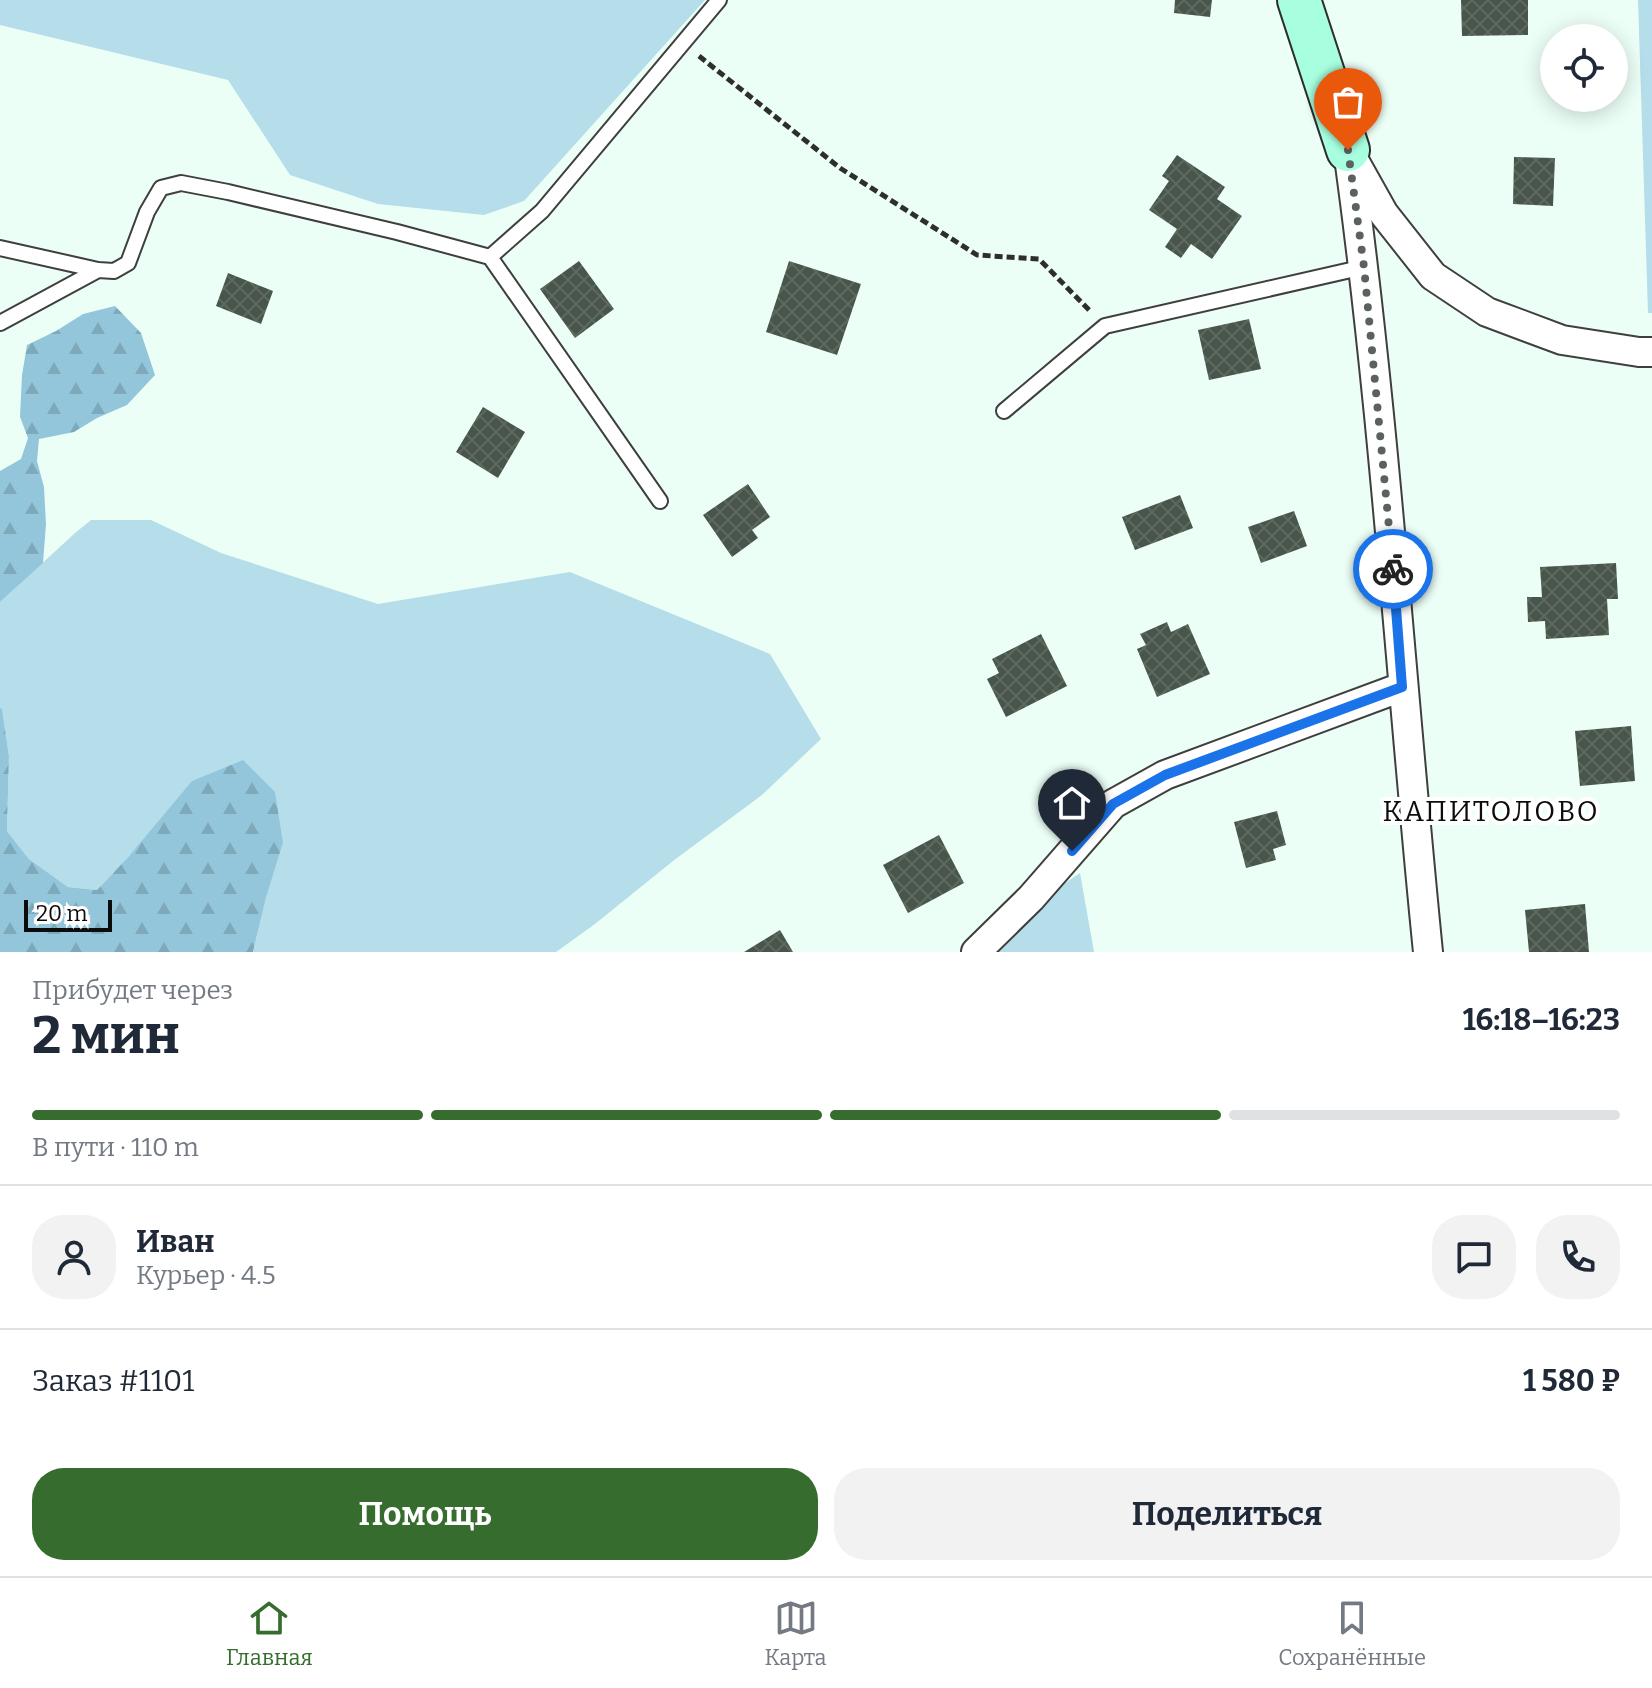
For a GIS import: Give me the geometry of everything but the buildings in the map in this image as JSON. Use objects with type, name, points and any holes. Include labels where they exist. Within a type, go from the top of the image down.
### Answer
[{"type":"street","points":[[1299,0],[1348,150],[1364,267],[1428,952]]},
{"type":"street","points":[[1348,150],[1384,214],[1433,276],[1487,312],[1562,340],[1652,352]]},
{"type":"street","points":[[976,952],[1031,898],[1113,804],[1165,775],[1402,687]]},
{"type":"lane","points":[[490,257],[542,211],[719,0]]},
{"type":"lane","points":[[0,248],[114,271],[128,263],[147,212],[161,188],[181,183],[490,257],[660,501]]},
{"type":"lane","points":[[1004,411],[1105,326],[1364,267]]},
{"type":"lane","points":[[0,323],[98,270]]},
{"type":"path","points":[[682,43],[840,168],[977,255],[1039,259],[1105,326]]},
{"type":"shaded area","points":[[0,0],[705,0],[524,201],[484,215],[378,204],[290,175],[228,80],[0,25]]},
{"type":"shaded area","points":[[1638,0],[1652,0],[1652,313],[1648,313]]},
{"type":"shaded area","points":[[91,520],[151,520],[221,553],[378,604],[570,572],[770,654],[821,739],[762,795],[556,952],[253,952],[283,843],[130,855],[97,890],[68,887],[29,859],[7,831],[9,756],[0,708],[0,602]]},
{"type":"shaded area","points":[[1080,873],[1094,952],[994,952],[1055,890]]},
{"type":"green space","points":[[115,306],[141,333],[155,375],[127,405],[74,432],[39,439],[37,461],[44,487],[46,524],[43,563],[0,602],[0,471],[21,459],[28,438],[20,417],[27,345],[83,314]]},
{"type":"green space","points":[[0,708],[9,756],[7,831],[29,859],[68,887],[97,890],[192,781],[243,760],[275,792],[283,843],[253,952],[0,952]]},
{"type":"way so far","points":[[1348,150],[1364,267],[1393,569]]},
{"type":"district","name":"КАПИТОЛОВО","points":[[1491,811]]},
{"type":"route","points":[[1072,851],[1113,804],[1165,775],[1402,687],[1393,569]]}]
